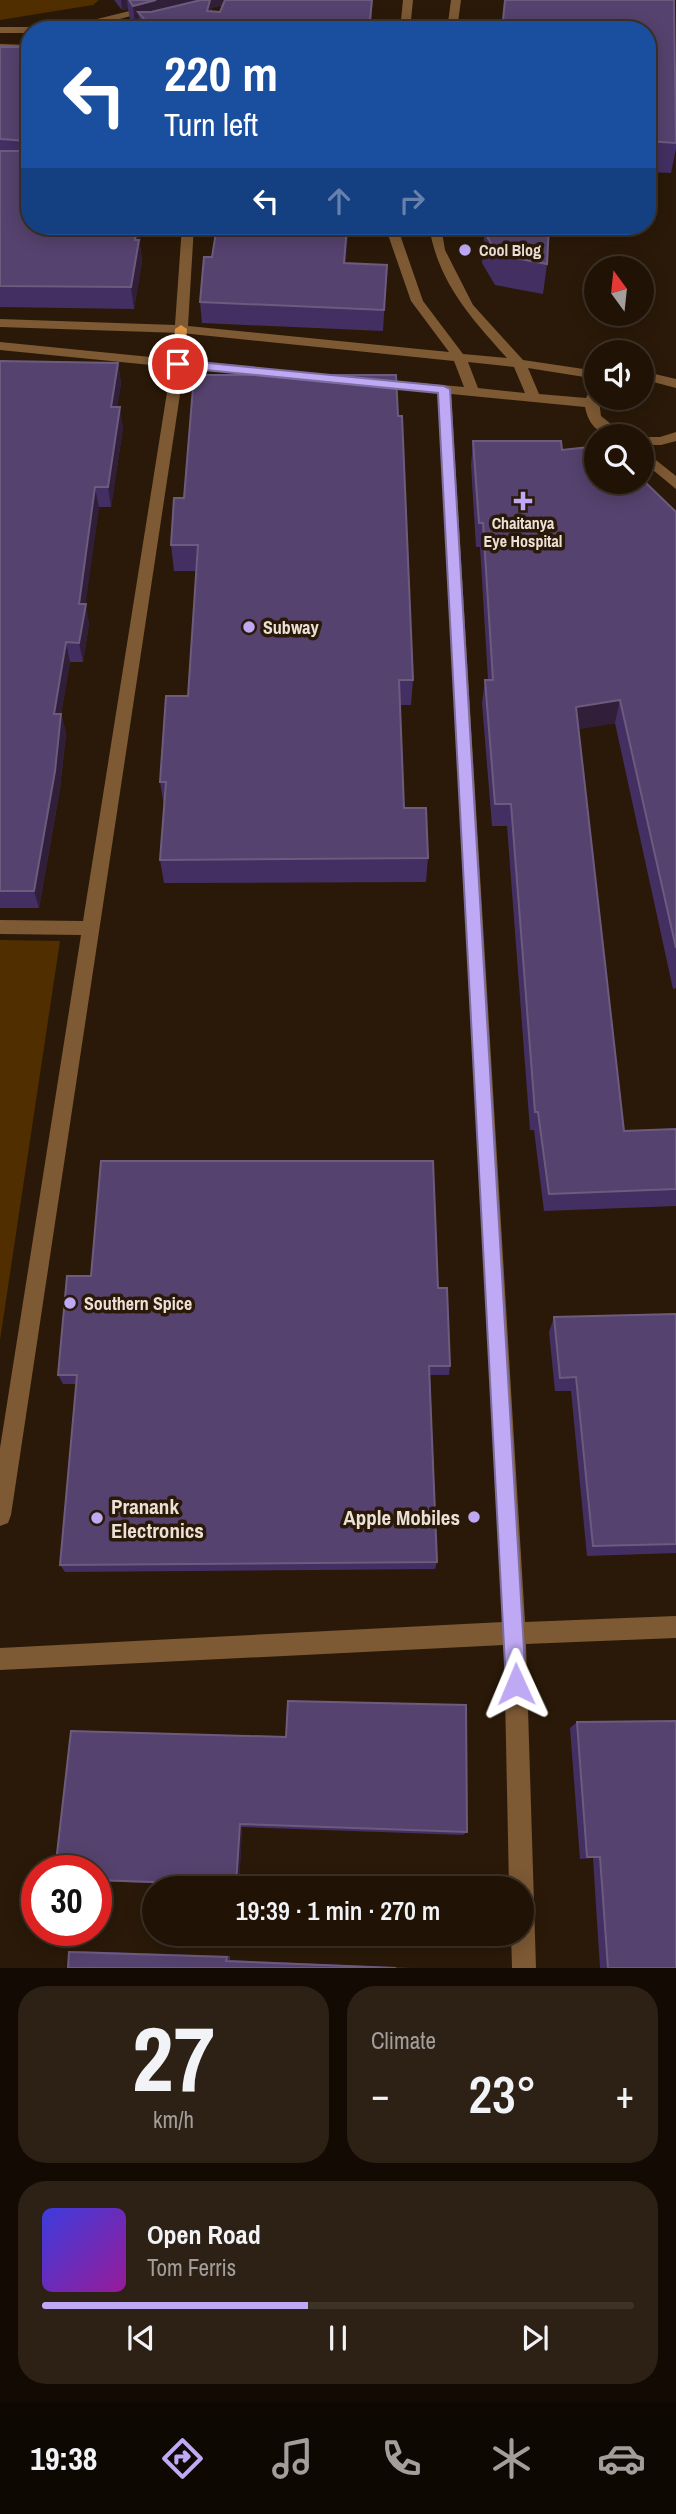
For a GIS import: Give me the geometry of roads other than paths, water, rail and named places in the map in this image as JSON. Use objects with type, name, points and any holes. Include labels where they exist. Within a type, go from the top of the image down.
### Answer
[{"type":"main road","points":[[178,364],[181,330]]},
{"type":"street","points":[[101,21],[187,0]]},
{"type":"street","points":[[406,21],[408,0]]},
{"type":"street","points":[[453,21],[456,0]]},
{"type":"street","points":[[0,30],[21,30]]},
{"type":"street","points":[[0,47],[21,48]]},
{"type":"street","points":[[181,330],[187,235]]},
{"type":"street","points":[[394,235],[417,301],[459,357],[472,392]]},
{"type":"street","points":[[436,235],[439,250],[468,307],[519,363],[534,398]]},
{"type":"street","points":[[0,323],[181,330],[519,363],[584,373]]},
{"type":"street","points":[[0,346],[324,378]]},
{"type":"street","points":[[0,1515],[178,364]]},
{"type":"street","points":[[654,376],[676,384]]},
{"type":"street","points":[[364,382],[584,402]]},
{"type":"street","points":[[444,389],[515,1633],[522,1876]]},
{"type":"street","points":[[654,439],[676,436]]},
{"type":"street","points":[[654,464],[676,484]]},
{"type":"street","points":[[0,927],[90,928]]},
{"type":"street","points":[[0,1659],[676,1627]]},
{"type":"street","points":[[523,1946],[524,1968]]},
{"type":"place","name":"Cool Blog","points":[[465,250]]},
{"type":"place","name":"Chaitanya Eye Hospital","points":[[523,501]]},
{"type":"place","name":"Subway","points":[[249,627]]},
{"type":"place","name":"Southern Spice","points":[[70,1303]]},
{"type":"place","name":"Apple Mobiles","points":[[474,1517]]},
{"type":"place","name":"Pranank Electronics","points":[[97,1518]]}]
